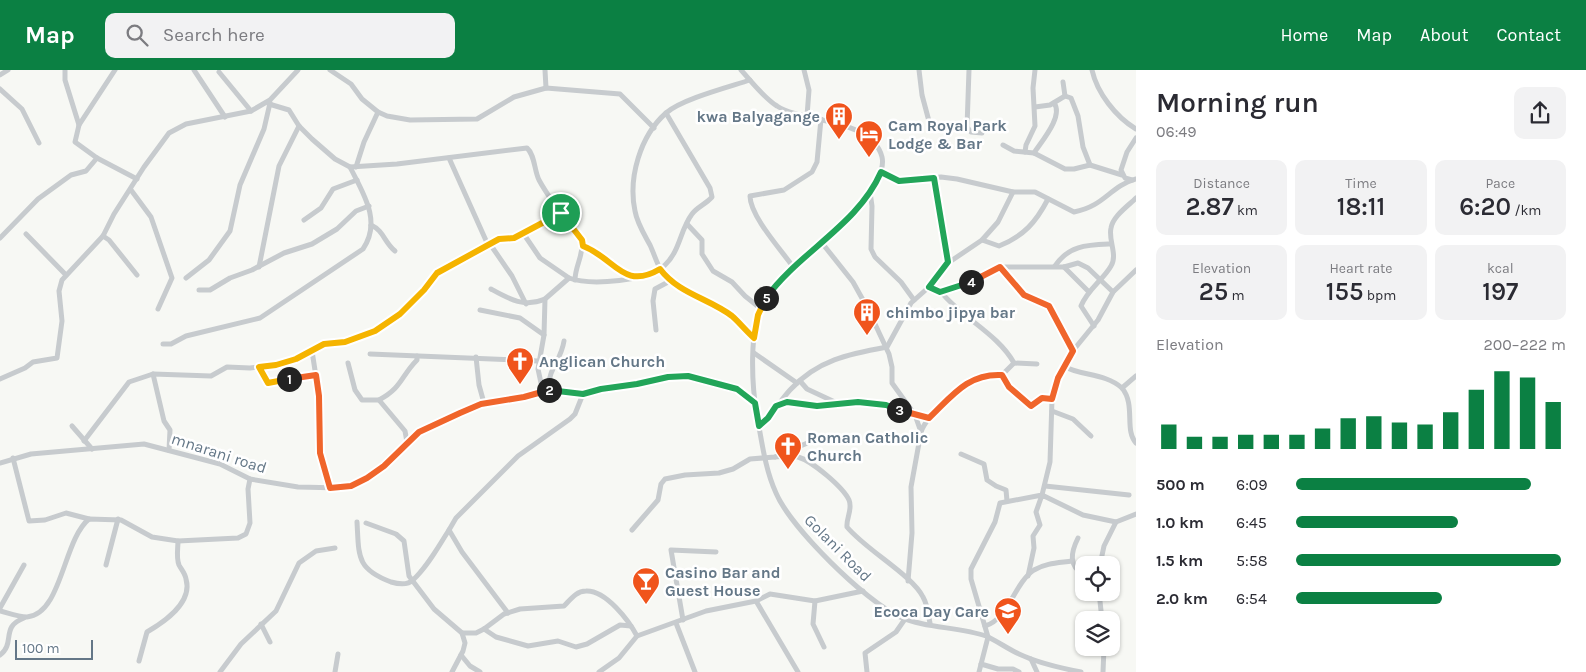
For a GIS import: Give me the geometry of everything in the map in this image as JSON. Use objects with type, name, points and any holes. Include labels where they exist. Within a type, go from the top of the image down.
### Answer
[{"type":"street","points":[[0,75],[8,70]]},
{"type":"street","points":[[65,70],[79,125]]},
{"type":"street","points":[[115,70],[79,125],[75,142],[97,158],[137,180]]},
{"type":"street","points":[[194,70],[225,117]]},
{"type":"street","points":[[0,379],[28,367],[33,362],[56,358],[62,321],[60,286],[66,275],[103,236],[114,214],[169,133],[186,124],[251,111],[270,102],[298,70]]},
{"type":"street","points":[[330,70],[351,84],[362,99],[378,112],[397,118],[466,120],[486,115],[514,97],[546,88],[620,94],[654,128]]},
{"type":"street","points":[[545,70],[546,88]]},
{"type":"street","points":[[741,70],[776,106],[792,113],[821,119],[856,130],[872,141],[879,150],[882,159],[881,172],[899,181],[934,178],[957,179],[1013,192],[1035,192],[1071,211],[1097,205],[1117,188],[1134,180]]},
{"type":"street","points":[[804,70],[809,90],[807,116]]},
{"type":"street","points":[[919,70],[922,95],[930,125]]},
{"type":"street","points":[[969,70],[968,127],[974,134],[982,133]]},
{"type":"street","points":[[1025,152],[1026,145],[1035,126],[1035,70]]},
{"type":"street","points":[[1092,70],[1098,90],[1128,124],[1136,129]]},
{"type":"street","points":[[219,72],[251,111]]},
{"type":"street","points":[[750,80],[703,96],[666,113],[654,128],[636,166],[633,196],[635,212],[641,230],[660,269],[670,281],[733,317],[754,338]]},
{"type":"street","points":[[1063,82],[1065,96]]},
{"type":"street","points":[[0,89],[4,95],[17,103],[26,115],[39,143]]},
{"type":"street","points":[[1035,107],[1054,103],[1065,96],[1069,96],[1074,102],[1082,147],[1090,165]]},
{"type":"street","points":[[270,102],[289,110],[299,126],[335,159],[353,167],[527,148],[532,154],[535,171],[543,187],[582,240],[583,246],[572,279],[545,299],[526,304],[510,300],[491,289]]},
{"type":"street","points":[[186,278],[209,260],[230,231],[240,185],[264,129],[270,102]]},
{"type":"street","points":[[1034,153],[1051,129],[1057,109],[1054,103]]},
{"type":"street","points":[[163,344],[171,344],[186,336],[247,322],[265,315],[363,249],[369,238],[372,214],[353,167],[378,112]]},
{"type":"street","points":[[523,233],[540,258],[572,279],[606,281],[654,273],[660,269],[674,255],[692,214],[709,202],[713,194],[666,113]]},
{"type":"street","points":[[794,268],[758,218],[752,206],[750,196],[784,190],[812,172],[817,162],[821,119]]},
{"type":"street","points":[[259,267],[279,166],[299,126]]},
{"type":"street","points":[[1122,175],[1127,152],[1136,138]]},
{"type":"street","points":[[1003,145],[1014,151],[1034,153],[1065,168],[1074,169],[1090,165],[1134,180]]},
{"type":"street","points":[[0,238],[38,199],[71,176],[86,171],[97,158]]},
{"type":"street","points":[[449,158],[489,244],[512,276],[526,304]]},
{"type":"street","name":"Golani Road","points":[[881,172],[870,192],[822,242],[773,288],[760,308],[754,338],[755,403],[765,458],[776,494],[787,514],[810,542],[863,591],[886,609],[905,619],[988,637],[1032,659],[1081,672]]},
{"type":"street","points":[[934,178],[948,262]]},
{"type":"street","points":[[304,220],[322,208],[333,189],[357,180]]},
{"type":"street","points":[[131,190],[151,217],[172,278],[158,309]]},
{"type":"street","points":[[870,192],[872,206],[872,249],[875,257],[901,282],[914,300]]},
{"type":"street","points":[[887,347],[914,300],[929,287],[948,262],[982,240],[998,222],[1013,192]]},
{"type":"street","points":[[1094,326],[1080,308],[1089,292],[1111,266],[1113,259],[1111,227],[1113,222],[1136,198]]},
{"type":"street","points":[[982,240],[999,246],[1015,238],[1032,225],[1048,199]]},
{"type":"street","points":[[199,290],[210,290],[230,278],[259,267],[284,252],[306,247],[324,238],[356,211],[369,206]]},
{"type":"street","points":[[84,441],[127,384],[153,374],[211,376],[227,366],[259,367],[276,365],[312,351],[324,344],[345,342],[381,328],[400,314],[424,290],[437,273],[499,239],[514,238],[561,213]]},
{"type":"street","points":[[687,224],[702,240],[702,254],[713,271],[732,282],[760,308]]},
{"type":"street","points":[[371,225],[381,230],[387,243],[396,251]]},
{"type":"street","points":[[26,234],[66,275]]},
{"type":"street","points":[[103,236],[109,240],[137,275]]},
{"type":"street","points":[[822,242],[853,282],[887,347],[892,367],[892,383],[915,415],[921,432]]},
{"type":"street","points":[[1055,266],[1061,258],[1074,248],[1111,244]]},
{"type":"street","points":[[583,246],[599,252],[617,270],[632,277]]},
{"type":"street","points":[[940,292],[960,287],[996,267],[1064,267],[1081,264],[1113,292]]},
{"type":"street","points":[[1064,267],[1089,292]]},
{"type":"street","points":[[1002,268],[1024,295],[1049,306],[1073,351]]},
{"type":"street","points":[[1028,576],[1034,548],[1033,536],[1040,525],[1036,512],[1045,486],[1051,452],[1052,399],[1063,366],[1094,326],[1113,292],[1136,270]]},
{"type":"street","points":[[656,330],[653,295],[655,290],[670,281]]},
{"type":"street","points":[[929,287],[940,292],[967,319],[1004,348],[1014,363]]},
{"type":"street","points":[[545,299],[544,335],[538,361],[539,376],[547,390]]},
{"type":"street","points":[[480,310],[520,318],[544,335]]},
{"type":"street","points":[[547,390],[550,372],[561,354],[564,341]]},
{"type":"street","points":[[759,426],[798,382],[828,360],[854,352],[887,347]]},
{"type":"street","points":[[312,351],[319,396],[320,453],[330,488]]},
{"type":"street","points":[[754,353],[807,388],[837,402]]},
{"type":"street","points":[[370,354],[538,361]]},
{"type":"street","points":[[348,363],[355,390],[362,400],[379,400],[401,384],[408,369],[417,360],[417,356]]},
{"type":"street","points":[[476,357],[479,385],[484,403]]},
{"type":"street","points":[[908,581],[912,533],[911,487],[921,432],[929,418],[974,378],[1002,375],[1014,363],[1037,364]]},
{"type":"street","points":[[1063,366],[1099,377],[1122,388],[1132,408],[1132,434],[1136,443]]},
{"type":"street","points":[[259,367],[270,383],[316,375]]},
{"type":"street","points":[[153,374],[164,421],[170,433],[169,450]]},
{"type":"street","points":[[1002,375],[1009,387],[1031,406],[1042,398],[1052,399]]},
{"type":"street","name":"mnarani road","points":[[0,462],[13,458],[144,444],[220,464],[250,479],[298,487],[330,488],[351,486],[367,478],[384,466],[419,432],[484,403],[524,397],[547,390],[583,394],[668,377],[688,376],[737,389],[755,403]]},
{"type":"street","points":[[1122,388],[1136,376]]},
{"type":"street","points":[[357,522],[359,551],[365,568],[399,584],[413,581],[463,511],[513,460],[574,416],[583,394]]},
{"type":"street","points":[[379,400],[405,431],[408,442]]},
{"type":"street","points":[[776,406],[787,402],[817,406],[837,402],[886,405],[929,418]]},
{"type":"street","points":[[1052,411],[1073,419],[1090,436]]},
{"type":"street","points":[[72,426],[92,449]]},
{"type":"street","points":[[775,457],[812,441]]},
{"type":"street","points":[[961,454],[984,464],[987,480],[1006,490],[1007,501]]},
{"type":"street","points":[[632,530],[658,500],[661,484],[665,479],[684,475],[719,473],[733,469],[750,459],[795,456],[805,459],[840,488],[849,501],[850,510],[847,527],[908,581],[923,597],[930,623]]},
{"type":"street","points":[[13,458],[29,521],[45,520],[66,513],[89,519],[129,522],[152,537],[178,541],[228,540],[246,534],[250,523],[248,489],[250,479]]},
{"type":"street","points":[[1045,486],[1129,496]]},
{"type":"street","points":[[979,672],[988,637],[971,579],[971,569],[995,522],[998,507],[1002,502],[1042,495],[1083,515],[1116,522],[1136,514]]},
{"type":"street","points":[[0,655],[6,647],[9,627],[26,617],[38,614],[48,605],[71,549],[83,524],[89,519]]},
{"type":"street","points":[[106,565],[118,520]]},
{"type":"street","points":[[1102,556],[1104,546],[1116,522]]},
{"type":"street","points":[[366,523],[396,534],[404,541],[409,574],[413,581],[434,610],[462,633],[465,643],[452,672]]},
{"type":"street","points":[[449,530],[462,552],[508,613]]},
{"type":"street","points":[[1075,567],[1072,561],[1073,549],[1078,538]]},
{"type":"street","points":[[139,661],[146,633],[162,624],[174,614],[185,595],[187,584],[178,560],[178,541]]},
{"type":"street","points":[[220,672],[231,656],[276,611],[299,562],[316,551],[335,548]]},
{"type":"street","points":[[683,620],[672,550],[716,552]]},
{"type":"street","points":[[985,626],[998,618],[1028,576],[1043,565],[1072,561]]},
{"type":"street","points":[[24,565],[0,610],[26,617]]},
{"type":"street","points":[[462,633],[476,633],[484,630],[508,613],[531,608],[557,608],[564,606],[579,593],[586,591],[598,594],[618,609],[632,626],[637,636]]},
{"type":"street","points":[[599,672],[619,658],[637,636],[706,611],[756,601],[774,594],[816,601],[863,591]]},
{"type":"street","points":[[756,601],[798,672]]},
{"type":"street","points":[[816,601],[813,624],[824,647]]},
{"type":"street","points":[[867,672],[865,653],[896,632],[905,619]]},
{"type":"street","points":[[676,623],[695,672]]},
{"type":"street","points":[[262,624],[270,642]]},
{"type":"street","points":[[484,630],[496,636],[528,646],[558,641],[576,647],[587,644],[620,625],[632,626]]},
{"type":"street","points":[[335,672],[338,654]]},
{"type":"street","points":[[461,655],[470,666],[480,672]]},
{"type":"street","points":[[1103,672],[1104,656]]},
{"type":"street","points":[[1032,659],[1037,672]]},
{"type":"street","points":[[981,664],[1018,672]]},
{"type":"place","name":"kwa Balyagange","points":[[839,140]]},
{"type":"place","name":"Cam Royal Park Lodge & Bar","points":[[869,158]]},
{"type":"place","name":"chimbo jipya bar","points":[[867,336]]},
{"type":"place","name":"Anglican Church","points":[[520,385]]},
{"type":"place","name":"Roman Catholic Church","points":[[788,470]]},
{"type":"place","name":"Casino Bar and Guest House","points":[[646,605]]},
{"type":"place","name":"Ecoca Day Care","points":[[1008,635]]},
{"type":"route","points":[[881,172],[893,180],[899,181],[934,178],[948,262],[929,287],[940,292],[953,290],[996,267],[1000,267],[1024,295],[1049,306],[1073,351],[1058,378],[1052,399],[1042,398],[1034,406],[1031,406],[1009,387],[1002,375],[985,375],[974,378],[966,383],[929,418],[886,405],[837,402],[817,406],[787,402],[776,406],[768,418],[759,426],[755,403],[737,389],[688,376],[668,377],[583,394],[546,390],[524,397],[487,402],[460,413],[419,432],[394,458],[367,478],[351,486],[330,488],[320,453],[320,412],[316,375],[268,383],[259,367],[276,365],[296,359],[324,344],[345,342],[381,328],[400,314],[424,290],[437,273],[499,239],[514,238],[561,213],[582,240],[583,246],[599,252],[620,272],[632,277],[654,273],[660,269],[679,288],[733,317],[736,323],[754,338],[760,308],[773,288],[868,196],[881,172]]}]
